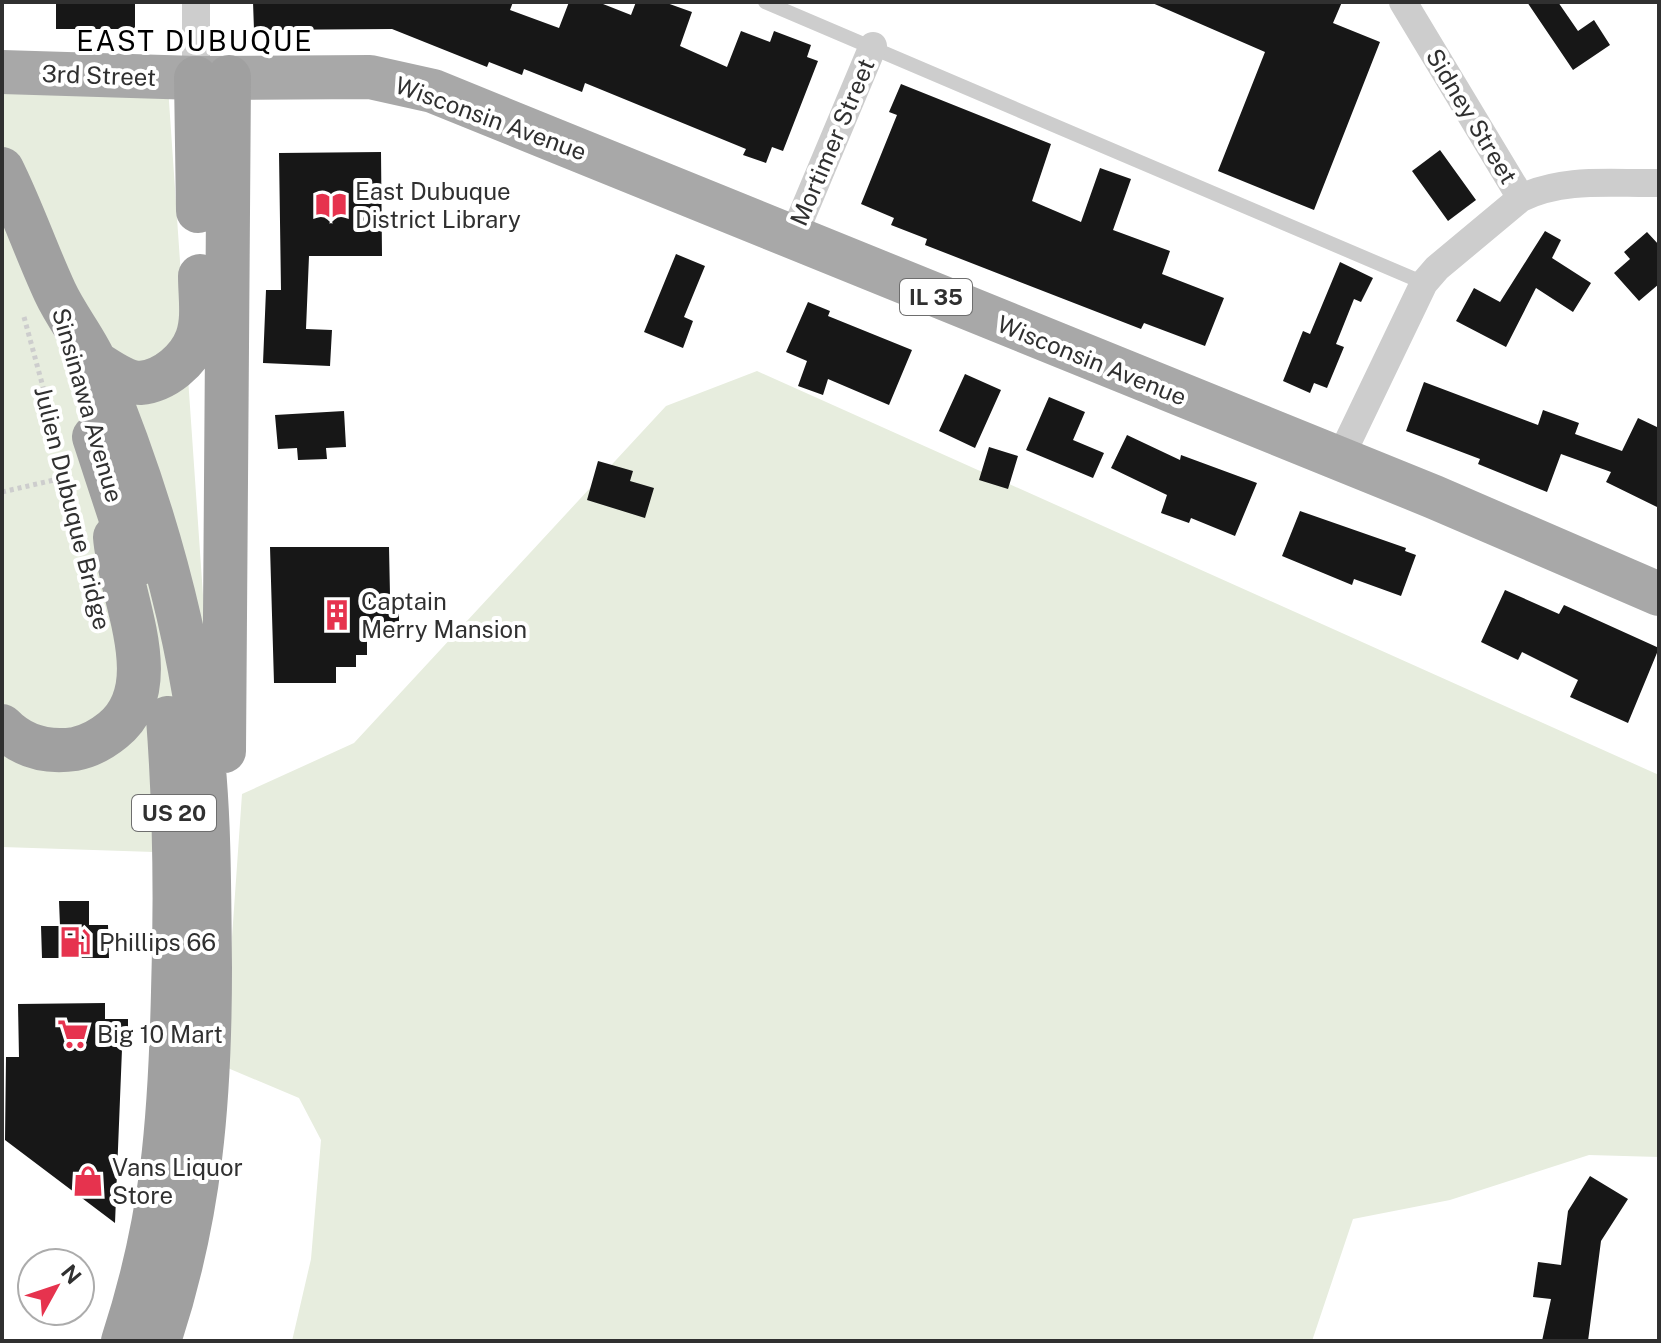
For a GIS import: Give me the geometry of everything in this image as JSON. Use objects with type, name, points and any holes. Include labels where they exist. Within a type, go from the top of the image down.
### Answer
[{"type":"highway","points":[[95,362],[119,377],[139,383],[158,378],[177,366],[197,339],[201,317],[212,77]]},
{"type":"highway","points":[[195,982],[224,757],[212,77]]},
{"type":"highway","name":"US 20","points":[[7,179],[39,304]]},
{"type":"highway","name":"Sinsinawa Avenue","points":[[39,304],[95,362],[161,544],[190,671],[199,727],[208,834],[195,982],[166,1162],[152,1241],[123,1341]]},
{"type":"highway","name":"Sinsinawa Avenue","points":[[39,304],[70,360],[148,599],[167,705],[177,852],[208,1103],[195,1203],[174,1296],[159,1341]]},
{"type":"highway","points":[[9,741],[57,752],[81,748],[101,739],[134,707],[141,670],[116,550],[112,491]]},
{"type":"main road","name":"3rd Street","points":[[2,72],[212,77]]},
{"type":"main road","name":"Wisconsin Avenue","points":[[212,77],[370,77],[400,81],[433,91],[1339,460],[1659,594]]},
{"type":"street","points":[[196,2],[212,77]]},
{"type":"street","name":"Sidney Street","points":[[1339,460],[1424,283],[1437,268],[1521,198],[1403,2]]},
{"type":"street","name":"Mortimer Street","points":[[792,239],[873,46]]},
{"type":"street","points":[[1521,198],[1565,183],[1659,183]]},
{"type":"lane","points":[[765,2],[873,46],[1182,183],[1424,283]]},
{"type":"path","name":"Julien Dubuque Bridge","points":[[39,304],[59,447]]},
{"type":"path","name":"Julien Dubuque Bridge","points":[[63,462],[81,534]]},
{"type":"path","points":[[2,492],[67,477]]},
{"type":"green space","points":[[2,76],[168,87],[206,639],[154,852],[2,847]]},
{"type":"green space","points":[[757,371],[1659,775],[1659,1157],[1589,1155],[1450,1200],[1353,1219],[1312,1341],[292,1341],[311,1259],[321,1140],[299,1098],[223,1066],[242,794],[354,743],[666,406]]},
{"type":"building","points":[[56,2],[135,2],[135,29],[56,29]]},
{"type":"building","points":[[253,2],[513,2],[510,10],[559,28],[569,2],[598,2],[631,15],[636,2],[664,2],[692,12],[680,46],[727,67],[741,31],[770,42],[774,31],[811,45],[807,57],[818,61],[783,151],[772,147],[766,163],[743,155],[746,149],[585,83],[582,92],[524,69],[522,75],[489,62],[487,67],[392,29],[254,30]]},
{"type":"building","points":[[1150,2],[1342,2],[1333,23],[1380,42],[1314,210],[1218,171],[1265,52]]},
{"type":"building","points":[[1527,2],[1558,2],[1578,31],[1594,20],[1610,45],[1573,70]]},
{"type":"building","points":[[901,84],[1051,144],[1032,201],[1081,222],[1100,168],[1131,179],[1113,230],[1170,251],[1162,274],[1224,298],[1205,346],[1144,323],[1141,329],[925,245],[927,239],[891,225],[894,218],[861,204],[897,115],[889,112]]},
{"type":"building","points":[[1440,150],[1476,200],[1448,221],[1412,171]]},
{"type":"building","name":"East Dubuque District Library","points":[[381,152],[382,256],[309,256],[306,329],[332,330],[330,366],[263,363],[266,290],[281,290],[279,153]]},
{"type":"building","points":[[1545,231],[1561,240],[1552,258],[1591,283],[1573,312],[1536,288],[1506,347],[1456,321],[1474,288],[1500,302]]},
{"type":"building","points":[[1647,232],[1659,245],[1659,284],[1639,301],[1614,273],[1630,259],[1624,252]]},
{"type":"building","points":[[676,254],[705,266],[684,317],[693,321],[683,348],[644,332]]},
{"type":"building","points":[[1340,262],[1373,278],[1361,302],[1354,299],[1336,344],[1344,347],[1327,388],[1314,383],[1310,393],[1283,381],[1303,331],[1310,334]]},
{"type":"building","points":[[808,302],[830,311],[828,316],[912,350],[889,405],[828,379],[823,395],[798,386],[807,361],[786,352]]},
{"type":"building","points":[[965,374],[1001,390],[975,448],[939,431]]},
{"type":"building","points":[[1424,382],[1538,425],[1543,410],[1579,423],[1575,434],[1622,451],[1638,418],[1659,428],[1659,508],[1606,482],[1611,472],[1561,454],[1547,492],[1478,464],[1480,459],[1406,431]]},
{"type":"building","points":[[1049,397],[1085,412],[1073,440],[1104,453],[1093,478],[1026,450]]},
{"type":"building","points":[[344,411],[346,447],[326,448],[327,459],[298,460],[297,448],[278,449],[275,415]]},
{"type":"building","points":[[1127,435],[1180,460],[1181,455],[1257,483],[1235,536],[1191,518],[1189,523],[1161,513],[1167,495],[1111,468]]},
{"type":"building","points":[[989,447],[1018,456],[1008,489],[979,480]]},
{"type":"building","points":[[598,461],[633,471],[630,481],[654,488],[645,518],[587,500]]},
{"type":"building","points":[[1300,511],[1406,548],[1405,551],[1416,555],[1401,596],[1354,579],[1352,585],[1282,556]]},
{"type":"building","name":"Captain Merry Mansion","points":[[270,547],[389,547],[390,595],[399,604],[399,621],[386,633],[367,633],[367,655],[356,655],[356,667],[336,667],[336,683],[274,683]]},
{"type":"building","points":[[1505,590],[1559,614],[1564,605],[1659,648],[1628,723],[1570,697],[1578,680],[1522,652],[1518,660],[1481,642]]},
{"type":"building","name":"Phillips 66","points":[[59,901],[89,901],[89,925],[108,925],[109,958],[42,958],[41,926],[60,926]]},
{"type":"building","name":"Vans Liquor Store","points":[[105,1003],[105,1019],[128,1019],[128,1049],[122,1049],[115,1223],[5,1140],[6,1057],[19,1057],[18,1004]]},
{"type":"building","points":[[1590,1176],[1628,1199],[1601,1241],[1588,1341],[1542,1341],[1551,1299],[1533,1297],[1538,1262],[1561,1265],[1568,1211]]},
{"type":"place","name":"East Dubuque District Library","points":[[331,205]]},
{"type":"place","name":"Captain Merry Mansion","points":[[337,615]]},
{"type":"place","name":"Phillips 66","points":[[75,942]]},
{"type":"place","name":"Big 10 Mart","points":[[73,1034]]},
{"type":"place","name":"Vans Liquor Store","points":[[88,1181]]},
{"type":"district","name":"EAST DUBUQUE","points":[[195,40]]}]
